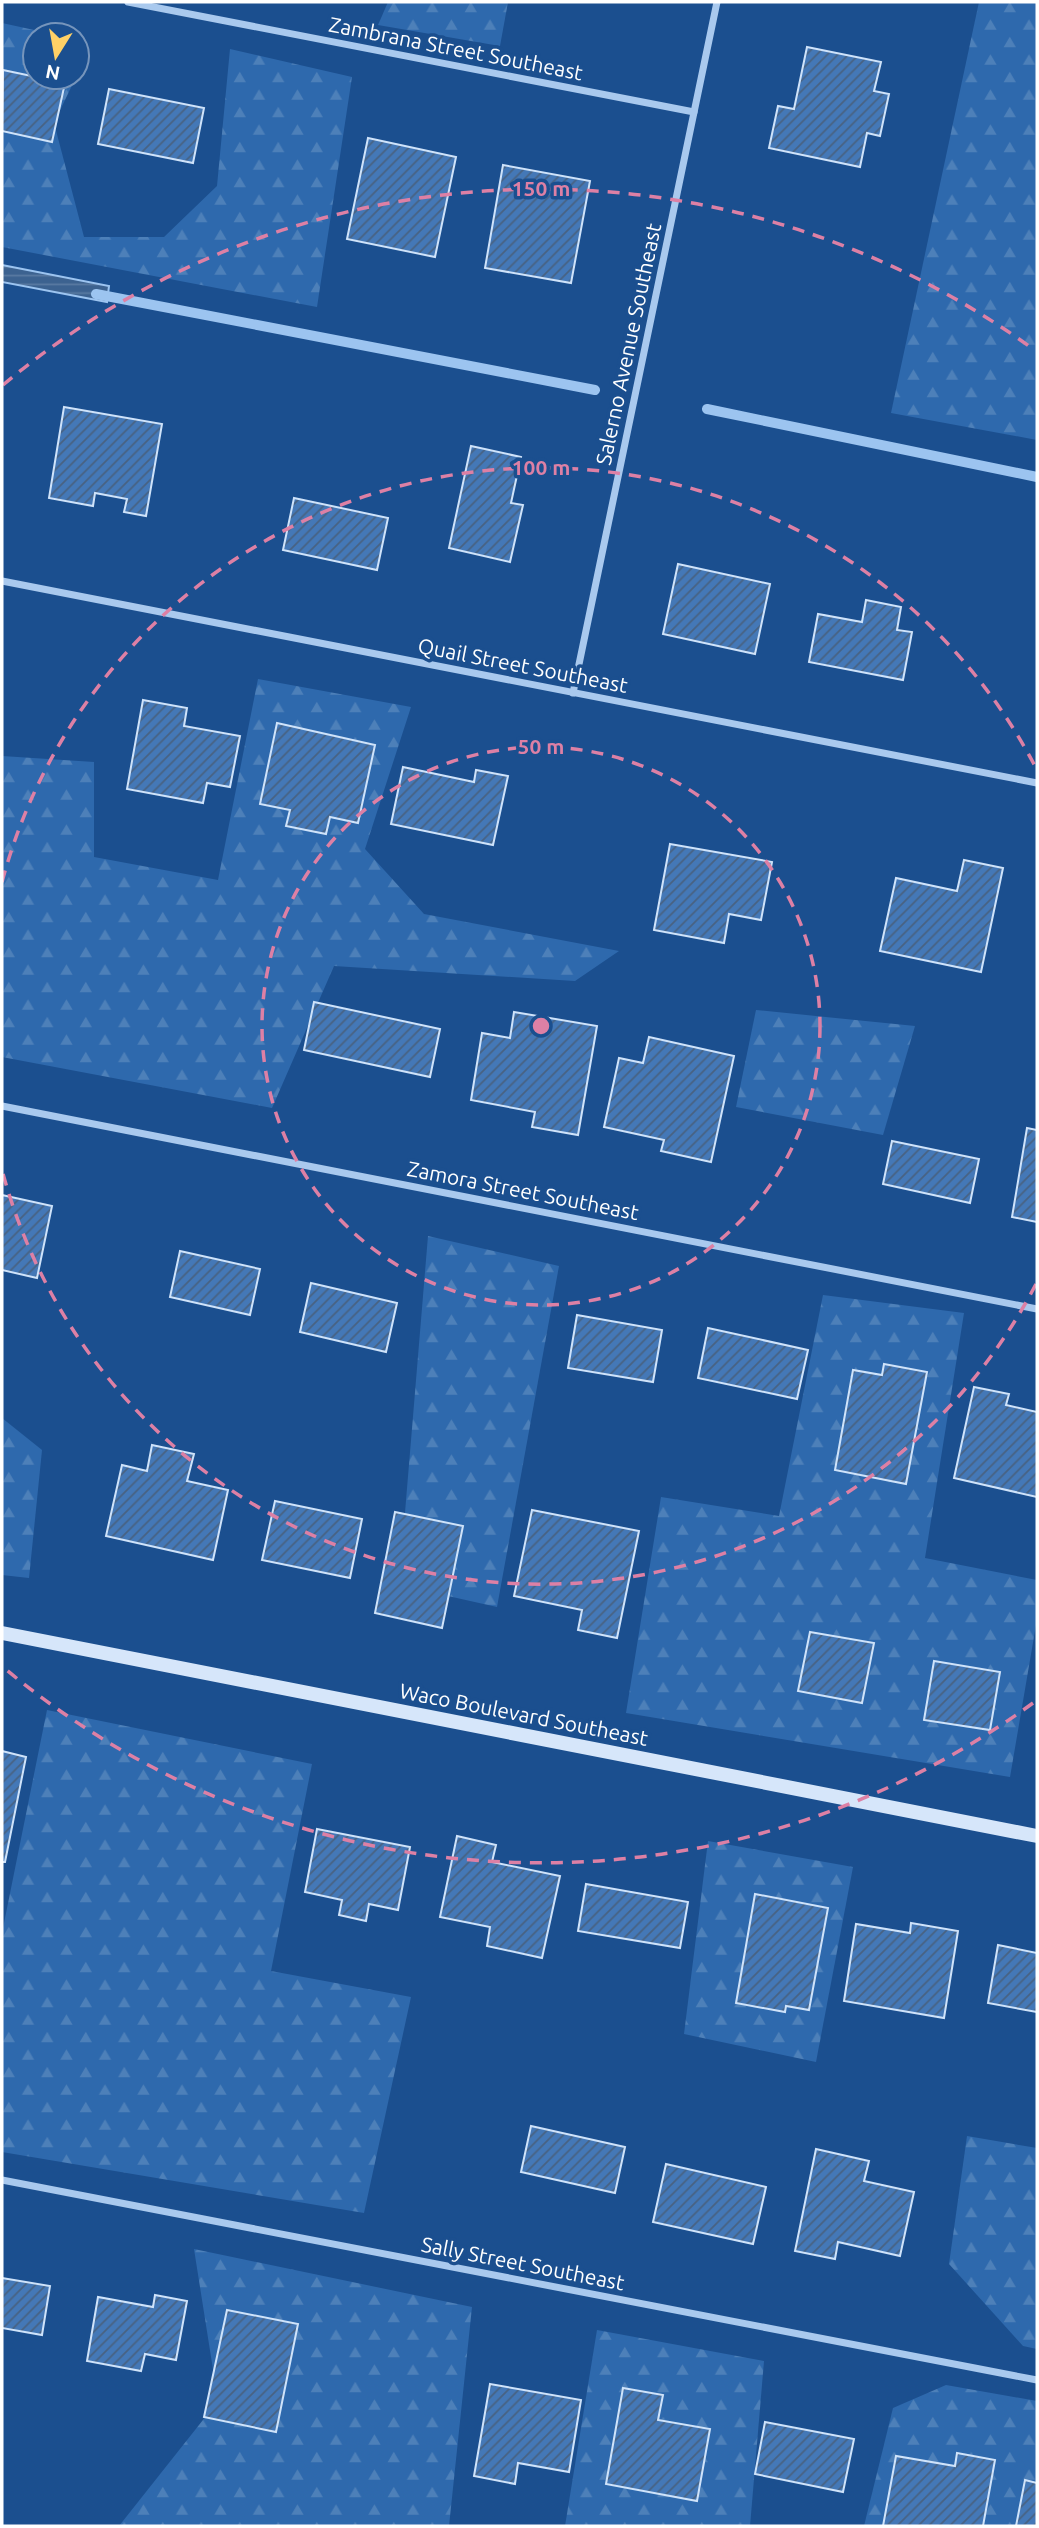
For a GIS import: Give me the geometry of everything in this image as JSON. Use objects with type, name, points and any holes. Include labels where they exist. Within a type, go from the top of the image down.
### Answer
[{"type":"street","name":"Zambrana Street Southeast","points":[[128,2],[694,112]]},
{"type":"street","name":"Salerno Avenue Southeast","points":[[573,693],[716,2]]},
{"type":"street","name":"Quail Street Southeast","points":[[2,581],[1037,783]]},
{"type":"street","name":"Zamora Street Southeast","points":[[2,1105],[1037,1309]]},
{"type":"street","name":"Waco Boulevard Southeast","points":[[2,1633],[1037,1836]]},
{"type":"street","name":"Sally Street Southeast","points":[[2,2180],[1037,2380]]},
{"type":"green space","points":[[388,2],[508,2],[500,46],[378,25]]},
{"type":"green space","points":[[979,2],[1037,2],[1037,440],[891,413]]},
{"type":"green space","points":[[2,23],[21,27],[21,91],[69,91],[54,123],[84,237],[164,237],[217,186],[230,49],[352,77],[317,307],[2,247]]},
{"type":"green space","points":[[258,679],[411,707],[365,849],[424,914],[619,951],[575,981],[334,966],[272,1108],[2,1057],[2,756],[94,762],[94,857],[218,880]]},
{"type":"green space","points":[[756,1010],[915,1026],[883,1135],[736,1107]]},
{"type":"green space","points":[[428,1236],[559,1266],[497,1607],[399,1585]]},
{"type":"green space","points":[[823,1295],[964,1313],[925,1558],[1037,1580],[1037,1619],[1010,1777],[626,1713],[661,1497],[779,1516]]},
{"type":"green space","points":[[2,1418],[42,1450],[29,1578],[2,1575]]},
{"type":"green space","points":[[47,1710],[312,1764],[271,1971],[411,1997],[364,2213],[2,2152],[2,1933]]},
{"type":"green space","points":[[708,1841],[853,1867],[816,2062],[684,2034]]},
{"type":"green space","points":[[967,2136],[1037,2148],[1037,2349],[1023,2346],[949,2264]]},
{"type":"green space","points":[[194,2249],[472,2307],[449,2526],[119,2526],[218,2401]]},
{"type":"green space","points":[[597,2330],[764,2361],[750,2526],[565,2526]]},
{"type":"green space","points":[[946,2385],[1037,2401],[1037,2526],[864,2526],[893,2408]]},
{"type":"shaded area","points":[[2,265],[109,286],[107,302],[2,282]]},
{"type":"building","points":[[807,47],[881,62],[874,91],[889,94],[880,136],[867,133],[860,167],[769,148],[778,106],[794,109]]},
{"type":"building","points":[[3,70],[21,74],[21,91],[63,91],[52,142],[2,131]]},
{"type":"building","points":[[109,89],[204,108],[193,163],[98,144]]},
{"type":"building","points":[[368,138],[456,157],[435,257],[347,239]]},
{"type":"building","points":[[503,165],[590,181],[571,283],[485,268]]},
{"type":"building","points":[[64,407],[162,424],[146,516],[124,512],[127,499],[95,493],[93,506],[49,498]]},
{"type":"building","points":[[471,446],[521,457],[511,503],[523,505],[510,562],[449,548]]},
{"type":"building","points":[[294,498],[388,518],[377,570],[283,550]]},
{"type":"building","points":[[678,564],[770,584],[755,654],[663,634]]},
{"type":"building","points":[[866,600],[901,607],[897,630],[912,632],[903,680],[809,662],[818,614],[862,622]]},
{"type":"building","points":[[143,700],[187,708],[184,726],[240,736],[230,787],[207,783],[203,803],[127,789]]},
{"type":"building","points":[[277,723],[375,745],[358,823],[330,817],[326,834],[286,826],[290,810],[260,804]]},
{"type":"building","points":[[403,767],[474,782],[476,770],[508,776],[493,845],[391,824]]},
{"type":"building","points":[[670,844],[772,862],[761,920],[729,914],[724,943],[654,930]]},
{"type":"building","points":[[964,860],[1003,868],[981,972],[880,951],[896,878],[957,891]]},
{"type":"building","points":[[314,1002],[440,1029],[430,1077],[304,1050]]},
{"type":"building","points":[[514,1012],[597,1026],[578,1135],[532,1127],[535,1112],[471,1100],[482,1033],[510,1038]]},
{"type":"building","points":[[649,1037],[734,1056],[711,1162],[661,1151],[664,1140],[604,1127],[619,1058],[643,1063]]},
{"type":"building","points":[[1027,1128],[1037,1130],[1037,1222],[1012,1217]]},
{"type":"building","points":[[892,1141],[979,1159],[970,1203],[883,1184]]},
{"type":"building","points":[[2,1195],[52,1206],[37,1278],[2,1270]]},
{"type":"building","points":[[180,1251],[260,1269],[250,1315],[170,1297]]},
{"type":"building","points":[[311,1283],[397,1303],[386,1352],[300,1332]]},
{"type":"building","points":[[577,1315],[662,1330],[653,1382],[568,1368]]},
{"type":"building","points":[[708,1328],[808,1350],[797,1399],[698,1378]]},
{"type":"building","points":[[884,1364],[927,1372],[906,1484],[835,1470],[853,1370],[882,1375]]},
{"type":"building","points":[[974,1387],[1009,1394],[1006,1405],[1037,1412],[1037,1497],[954,1478]]},
{"type":"building","points":[[152,1445],[194,1454],[187,1481],[228,1490],[213,1560],[106,1536],[122,1465],[147,1471]]},
{"type":"building","points":[[275,1501],[362,1519],[350,1578],[262,1560]]},
{"type":"building","points":[[532,1510],[639,1531],[617,1638],[578,1630],[582,1610],[514,1596]]},
{"type":"building","points":[[395,1512],[463,1526],[442,1628],[375,1613]]},
{"type":"building","points":[[810,1632],[874,1643],[862,1703],[798,1691]]},
{"type":"building","points":[[934,1661],[1000,1672],[990,1730],[924,1720]]},
{"type":"building","points":[[2,1751],[26,1757],[5,1862],[2,1862]]},
{"type":"building","points":[[317,1829],[410,1847],[398,1910],[369,1904],[366,1921],[339,1915],[342,1900],[305,1892]]},
{"type":"building","points":[[457,1836],[496,1845],[492,1862],[560,1876],[542,1958],[487,1946],[490,1927],[440,1917]]},
{"type":"building","points":[[586,1884],[688,1902],[680,1948],[578,1931]]},
{"type":"building","points":[[755,1894],[828,1908],[809,2010],[786,2006],[785,2012],[736,2003]]},
{"type":"building","points":[[911,1923],[958,1931],[944,2018],[844,2001],[856,1924],[910,1933]]},
{"type":"building","points":[[998,1945],[1037,1953],[1037,2012],[988,2003]]},
{"type":"building","points":[[531,2126],[625,2147],[615,2193],[521,2172]]},
{"type":"building","points":[[816,2149],[869,2161],[864,2181],[914,2192],[900,2256],[838,2242],[835,2259],[795,2251]]},
{"type":"building","points":[[666,2164],[766,2187],[753,2244],[653,2222]]},
{"type":"building","points":[[2,2278],[50,2286],[42,2335],[2,2328]]},
{"type":"building","points":[[155,2295],[187,2301],[176,2360],[145,2354],[141,2371],[87,2361],[98,2297],[153,2307]]},
{"type":"building","points":[[227,2310],[298,2324],[276,2432],[204,2417]]},
{"type":"building","points":[[490,2384],[581,2400],[569,2472],[518,2463],[515,2484],[474,2476]]},
{"type":"building","points":[[623,2388],[663,2395],[658,2420],[710,2429],[697,2501],[606,2484]]},
{"type":"building","points":[[765,2422],[854,2439],[843,2492],[755,2474]]},
{"type":"building","points":[[957,2453],[995,2460],[983,2526],[883,2526],[896,2456],[955,2466]]},
{"type":"building","points":[[1025,2480],[1037,2483],[1037,2526],[1016,2526]]},
{"type":"waterway","points":[[96,294],[595,390]]},
{"type":"waterway","points":[[707,409],[1037,477]]}]
